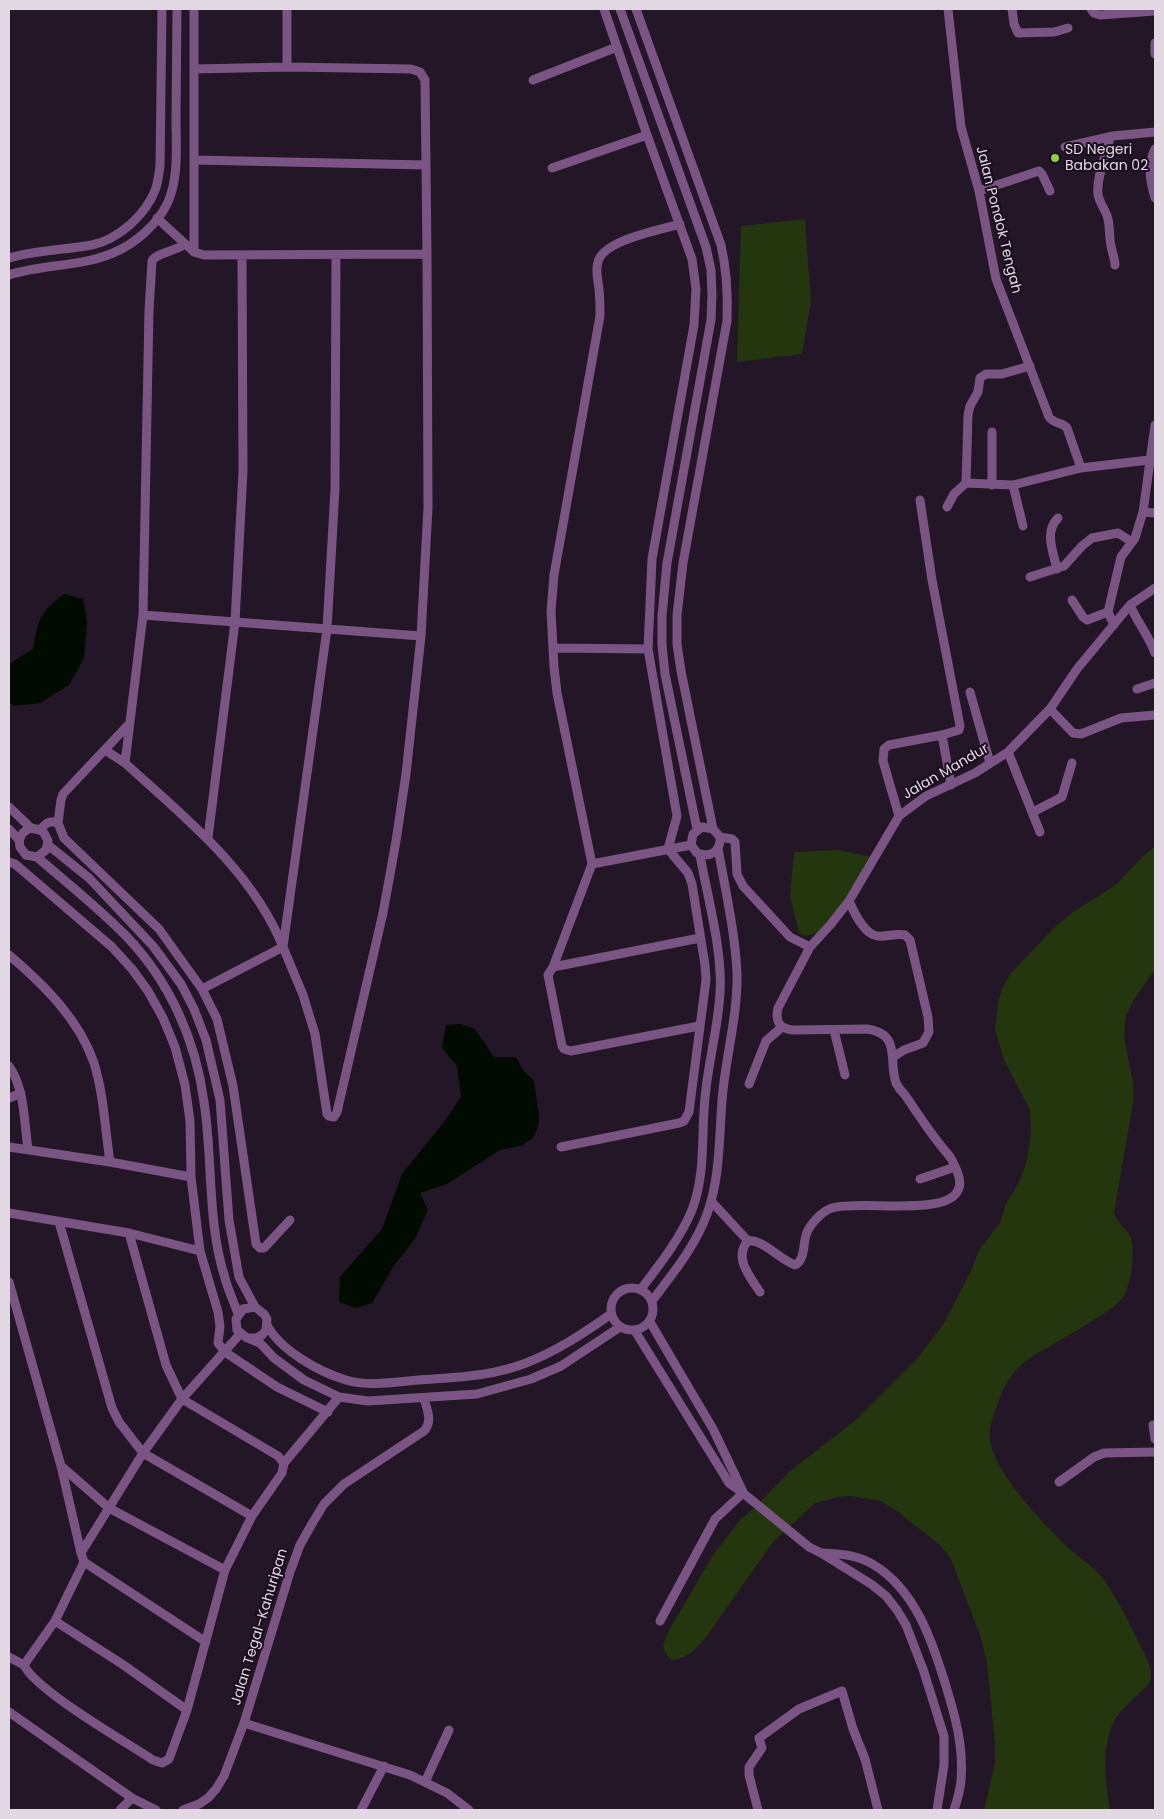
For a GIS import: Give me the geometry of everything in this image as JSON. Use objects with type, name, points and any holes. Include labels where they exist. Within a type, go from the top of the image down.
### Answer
[{"type":"street","points":[[9,258],[22,254],[93,244],[110,239],[123,230],[148,204],[156,188],[160,166],[162,9]]},
{"type":"street","points":[[9,275],[26,269],[98,259],[114,253],[147,231],[168,204],[173,188],[176,162],[177,9]]},
{"type":"street","points":[[194,9],[194,252]]},
{"type":"street","points":[[287,67],[288,9]]},
{"type":"street","points":[[604,9],[692,259],[696,289],[694,325],[652,559],[648,649],[677,816],[668,849]]},
{"type":"street","points":[[620,9],[694,212],[706,247],[711,270],[711,320],[667,563],[662,616],[662,646],[665,674],[697,829]]},
{"type":"street","points":[[636,9],[721,245],[726,269],[727,321],[683,563],[677,615],[677,644],[681,671],[713,829]]},
{"type":"street","name":"Jalan Pondok Tengah","points":[[948,9],[961,127],[979,192],[996,279],[1049,417],[1067,428],[1081,468]]},
{"type":"street","points":[[1012,9],[1014,24],[1018,33],[1054,32],[1068,28]]},
{"type":"street","points":[[1091,9],[1094,13],[1100,15],[1155,11]]},
{"type":"street","points":[[533,80],[617,47]]},
{"type":"street","points":[[105,750],[125,763],[208,838],[253,893],[277,933],[309,1012],[319,1054],[327,1114],[334,1116],[338,1112],[385,904],[406,774],[421,636],[428,508],[428,254],[425,80],[420,72],[411,69],[287,67],[195,70]]},
{"type":"street","points":[[1065,147],[1110,137],[1155,132]]},
{"type":"street","points":[[552,168],[647,135]]},
{"type":"street","points":[[1110,137],[1099,177],[1098,193],[1108,221],[1110,246],[1115,265]]},
{"type":"street","points":[[1155,149],[1150,168],[1155,198]]},
{"type":"street","points":[[194,160],[426,166]]},
{"type":"street","points":[[979,192],[1039,171],[1050,191]]},
{"type":"street","points":[[157,218],[194,252],[204,255],[428,254]]},
{"type":"street","points":[[680,224],[623,241],[601,253],[597,262],[600,316],[554,575],[551,611],[557,693],[592,864],[553,967],[548,975],[562,1046],[567,1050],[571,1051],[700,1026]]},
{"type":"street","points":[[125,763],[143,615],[149,310],[152,261],[156,256],[176,250],[185,244]]},
{"type":"street","points":[[282,947],[327,629],[335,489],[336,255]]},
{"type":"street","points":[[208,838],[235,622],[243,471],[242,256]]},
{"type":"street","points":[[966,484],[968,415],[970,406],[978,392],[980,378],[986,374],[1002,374],[1030,366]]},
{"type":"street","points":[[1114,625],[1108,612],[1121,557],[1138,532],[1143,512],[1155,425]]},
{"type":"street","points":[[992,432],[992,485]]},
{"type":"street","points":[[947,507],[954,494],[966,484],[1013,485],[1081,468],[1149,460]]},
{"type":"street","points":[[1013,485],[1023,526]]},
{"type":"street","points":[[899,816],[883,761],[884,749],[889,745],[959,730],[960,726],[932,580],[920,500]]},
{"type":"street","points":[[1143,512],[1155,514]]},
{"type":"street","points":[[1057,569],[1050,531],[1058,518]]},
{"type":"street","points":[[1030,577],[1057,569],[1069,562],[1082,546],[1092,538],[1118,532],[1132,542]]},
{"type":"street","name":"Jalan Mandur","points":[[782,1027],[777,1019],[778,1008],[810,947],[832,924],[849,900],[899,816],[926,796],[975,774],[1008,752],[1050,709],[1077,669],[1130,605],[1155,588]]},
{"type":"street","points":[[1072,600],[1086,620],[1108,612]]},
{"type":"street","points":[[1130,605],[1155,653]]},
{"type":"street","points":[[143,615],[421,636]]},
{"type":"street","points":[[554,648],[648,649]]},
{"type":"street","points":[[1137,689],[1155,683]]},
{"type":"street","points":[[970,692],[990,763]]},
{"type":"street","points":[[1050,709],[1073,733],[1077,734],[1121,718],[1155,715]]},
{"type":"street","points":[[129,724],[63,794],[58,823],[64,838],[159,929],[202,990],[217,1019],[233,1086],[256,1244],[260,1248],[264,1248],[290,1220]]},
{"type":"street","points":[[942,735],[951,785]]},
{"type":"street","points":[[1008,752],[1040,832]]},
{"type":"street","points":[[1033,812],[1062,797],[1072,763]]},
{"type":"street","points":[[9,806],[46,836],[48,845],[44,853],[37,857],[30,857],[23,853],[19,840],[9,829]]},
{"type":"street","points":[[19,840],[24,832],[36,829],[48,822],[58,823]]},
{"type":"street","points":[[718,848],[713,854],[707,856],[700,854],[691,845],[693,834],[697,829],[708,826],[720,837],[732,839],[735,842],[737,874],[743,886],[790,937],[810,947]]},
{"type":"street","points":[[652,1301],[696,1241],[708,1213],[719,1154],[722,1099],[736,980],[733,940],[718,848],[720,837]]},
{"type":"street","points":[[48,845],[90,878],[153,946],[181,984],[194,1009],[206,1040],[220,1100],[229,1220],[239,1277],[255,1307],[264,1314],[267,1325],[272,1333],[286,1347],[317,1368],[347,1380],[376,1384],[474,1377],[500,1372],[552,1352],[586,1332],[611,1314]]},
{"type":"street","points":[[592,864],[691,845]]},
{"type":"street","points":[[560,1147],[684,1121],[689,1112],[706,980],[705,966],[692,884],[688,873],[668,849]]},
{"type":"street","points":[[641,1289],[681,1234],[692,1209],[699,1185],[704,1156],[705,1099],[720,993],[720,970],[700,854]]},
{"type":"street","points":[[37,857],[128,938],[172,999],[187,1031],[204,1102],[218,1251],[238,1314],[236,1324],[240,1334],[260,1343],[274,1358],[304,1380],[339,1397],[368,1401],[477,1394],[531,1379],[561,1366],[620,1327]]},
{"type":"street","points":[[9,862],[15,864],[112,947],[137,977],[163,1018],[175,1047],[185,1085],[190,1122],[190,1177],[200,1251],[218,1312],[220,1326],[218,1343],[225,1352],[277,1388],[328,1412]]},
{"type":"street","points":[[849,900],[869,933],[876,936],[905,935],[910,940],[928,1017],[928,1032],[923,1043],[904,1050],[893,1057]]},
{"type":"street","points":[[553,967],[700,938]]},
{"type":"street","points":[[202,990],[282,947]]},
{"type":"street","points":[[9,955],[54,997],[72,1020],[84,1041],[94,1063],[99,1085],[110,1162]]},
{"type":"street","points":[[749,1084],[766,1041],[782,1027],[792,1030],[867,1030],[881,1033],[889,1043],[893,1057],[896,1083],[951,1158],[959,1176],[960,1186],[957,1193],[948,1199],[932,1204],[831,1208],[814,1222],[806,1233],[802,1258],[795,1265],[788,1263],[756,1240],[748,1241],[743,1248],[742,1257],[745,1268],[760,1292]]},
{"type":"street","points":[[834,1030],[845,1075]]},
{"type":"street","points":[[9,1066],[18,1082],[28,1149]]},
{"type":"street","points":[[9,1098],[20,1093]]},
{"type":"street","points":[[9,1147],[110,1162],[190,1177]]},
{"type":"street","points":[[920,1179],[955,1167]]},
{"type":"street","points":[[711,1201],[748,1241]]},
{"type":"street","points":[[9,1213],[130,1233],[200,1251]]},
{"type":"street","points":[[59,1222],[112,1408],[119,1422],[143,1453],[252,1516]]},
{"type":"street","points":[[130,1233],[166,1365],[182,1400],[278,1456],[284,1463]]},
{"type":"street","points":[[9,1282],[61,1466],[82,1557],[206,1642]]},
{"type":"street","points":[[624,1289],[641,1289],[648,1294],[652,1301],[654,1312],[650,1322],[644,1328],[635,1331],[620,1327],[614,1321],[611,1314],[611,1304],[616,1295],[624,1289]]},
{"type":"street","points":[[238,1314],[249,1307],[255,1307]]},
{"type":"street","points":[[650,1322],[713,1429],[743,1492]]},
{"type":"street","points":[[250,1339],[262,1335],[267,1325]]},
{"type":"street","points":[[635,1331],[729,1484],[743,1492],[809,1547],[872,1584],[886,1596],[906,1625],[923,1669],[944,1736],[944,1765],[937,1810]]},
{"type":"street","points":[[24,1664],[55,1621],[82,1557],[143,1453],[182,1400],[240,1334]]},
{"type":"street","points":[[9,1657],[24,1664],[29,1674],[48,1690],[153,1760],[164,1763],[168,1759],[187,1710],[225,1570],[252,1516],[282,1473],[284,1463],[339,1397]]},
{"type":"street","name":"Jalan Tegal–Kahuripan","points":[[183,1810],[200,1804],[216,1789],[224,1776],[244,1723],[290,1572],[300,1545],[313,1522],[334,1493],[344,1484],[429,1426],[424,1398]]},
{"type":"street","points":[[1153,1425],[1155,1439]]},
{"type":"street","points":[[1059,1482],[1104,1453],[1155,1452]]},
{"type":"street","points":[[61,1466],[110,1508],[225,1570]]},
{"type":"street","points":[[660,1620],[715,1519],[743,1492]]},
{"type":"street","points":[[820,1552],[852,1556],[875,1566],[901,1588],[920,1618],[938,1661],[959,1730],[961,1781],[954,1810]]},
{"type":"street","points":[[55,1621],[122,1664],[187,1710]]},
{"type":"street","points":[[758,1810],[749,1771],[750,1764],[762,1748],[759,1738],[799,1709],[842,1691],[870,1774],[878,1810]]},
{"type":"street","points":[[9,1712],[132,1798],[156,1810]]},
{"type":"street","points":[[244,1723],[384,1766],[447,1793],[469,1810]]},
{"type":"street","points":[[425,1782],[449,1730]]},
{"type":"street","points":[[361,1810],[384,1766]]},
{"type":"street","points":[[120,1810],[132,1798]]},
{"type":"green space","points":[[805,219],[811,302],[802,354],[737,362],[741,226]]},
{"type":"green space","points":[[1155,846],[1155,970],[1136,996],[1126,1015],[1124,1036],[1133,1083],[1133,1103],[1114,1213],[1132,1241],[1132,1265],[1129,1282],[1125,1294],[1112,1308],[1035,1355],[1015,1371],[1001,1395],[993,1418],[990,1435],[993,1452],[1011,1483],[1023,1499],[1036,1515],[1072,1551],[1101,1576],[1111,1591],[1125,1614],[1145,1655],[1150,1667],[1151,1679],[1149,1684],[1119,1713],[1111,1728],[1106,1751],[1110,1810],[984,1810],[995,1763],[995,1745],[987,1662],[980,1635],[951,1559],[941,1546],[897,1511],[881,1501],[851,1496],[815,1503],[773,1542],[696,1649],[683,1658],[671,1660],[666,1654],[663,1645],[668,1632],[713,1555],[740,1520],[789,1472],[857,1419],[917,1359],[944,1323],[971,1271],[979,1250],[1000,1223],[1005,1206],[1019,1182],[1027,1159],[1031,1134],[1030,1110],[1004,1060],[995,1030],[998,1003],[1002,989],[1010,974],[1055,927],[1073,912],[1117,884]]},
{"type":"green space","points":[[838,850],[872,857],[836,913],[817,933],[805,936],[799,933],[790,896],[794,852]]},
{"type":"shaded area","points":[[64,594],[83,599],[87,624],[84,658],[69,685],[40,703],[13,706],[9,702],[9,664],[33,649],[41,617]]},
{"type":"shaded area","points":[[461,1024],[475,1029],[494,1057],[516,1057],[523,1070],[534,1081],[539,1115],[538,1127],[533,1138],[521,1146],[500,1150],[447,1184],[420,1193],[428,1210],[415,1239],[395,1264],[372,1303],[356,1308],[339,1302],[340,1277],[382,1229],[402,1174],[444,1122],[461,1097],[457,1066],[442,1048],[446,1025]]},
{"type":"place","name":"SD Negeri Babakan 02","points":[[1055,158]]}]
